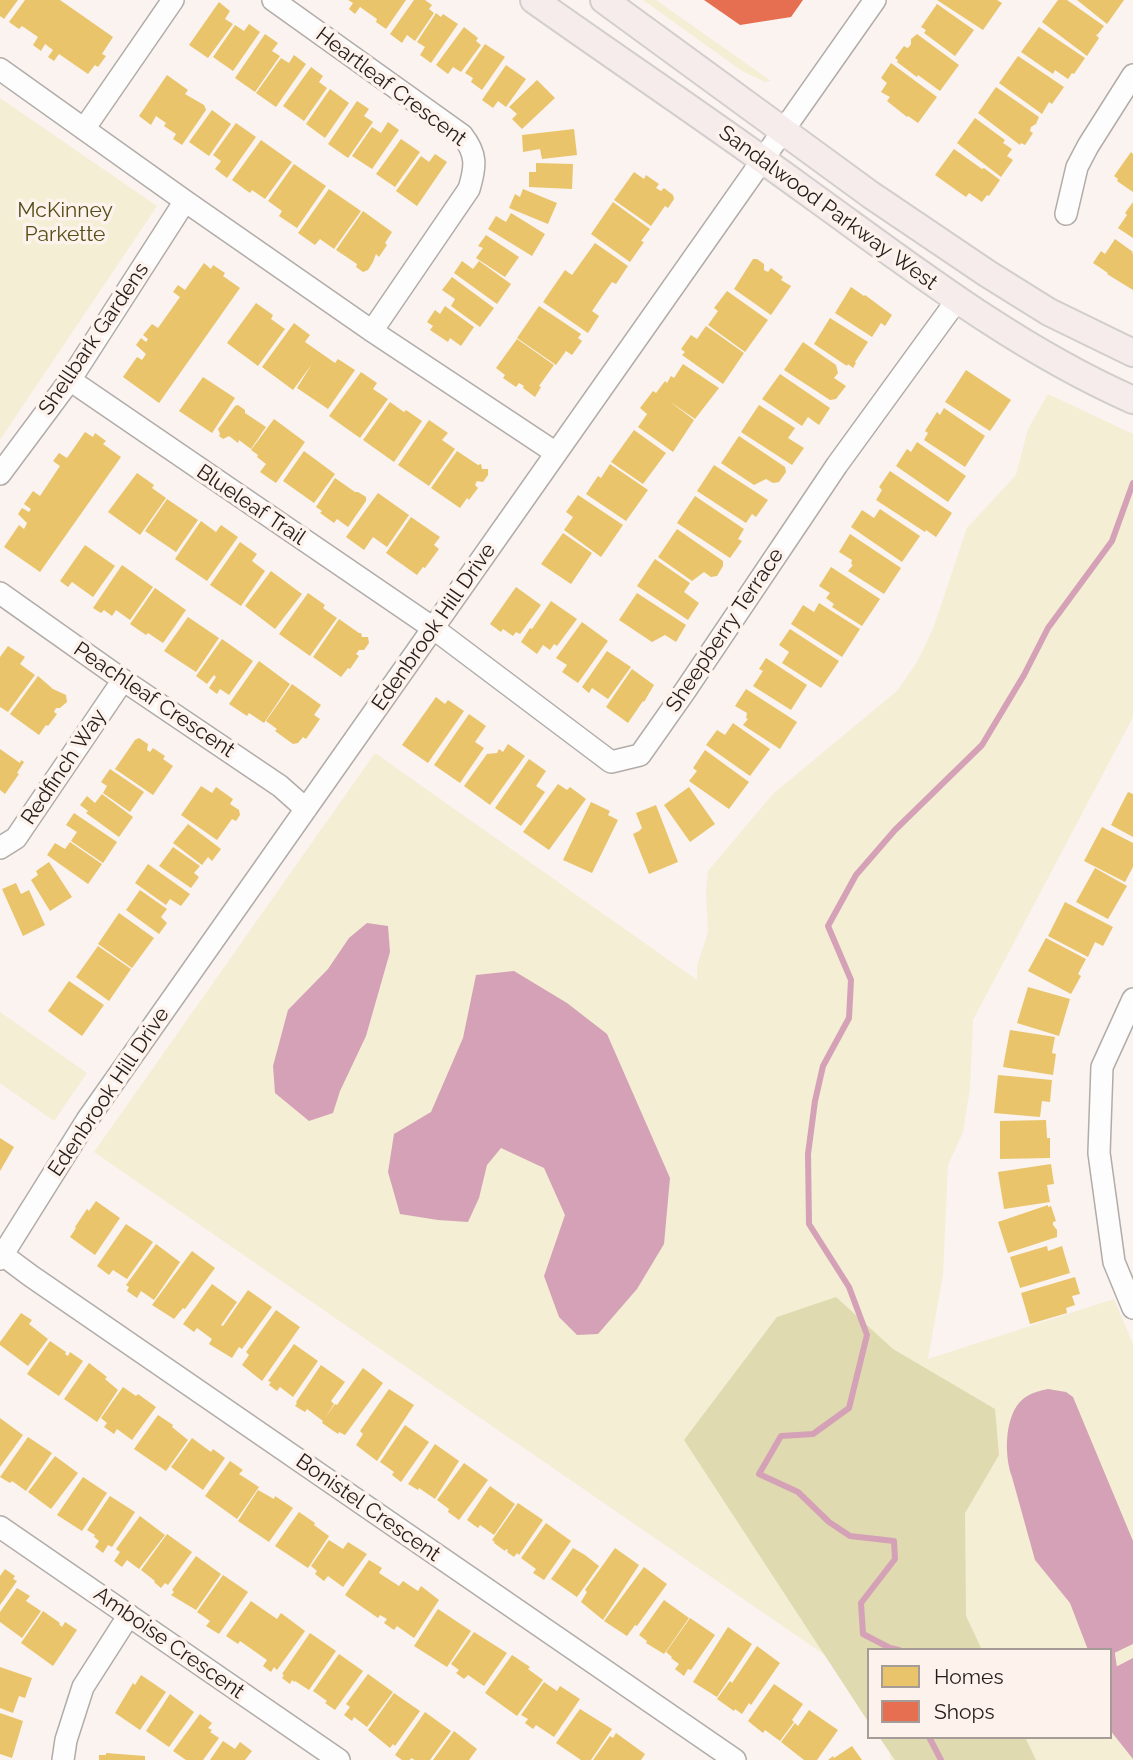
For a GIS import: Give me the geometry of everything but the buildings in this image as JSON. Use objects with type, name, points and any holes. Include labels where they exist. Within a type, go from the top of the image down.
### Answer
[{"type":"main road","name":"Sandalwood Parkway West","points":[[534,0],[957,300],[1068,368],[1133,401]]},
{"type":"main road","name":"Sandalwood Parkway West","points":[[604,0],[871,195],[988,274],[1049,312],[1127,350]]},
{"type":"street","points":[[84,129],[173,0]]},
{"type":"street","name":"Heartleaf Crescent","points":[[273,0],[462,135],[471,146],[475,159],[470,188],[372,331]]},
{"type":"street","name":"Edenbrook Hill Drive","points":[[1,1256],[87,1119],[876,0]]},
{"type":"street","points":[[0,69],[372,331],[556,453]]},
{"type":"street","points":[[1066,214],[1077,167],[1133,75]]},
{"type":"street","name":"Shellbark Gardens","points":[[0,474],[70,380],[185,201]]},
{"type":"street","name":"Sheepberry Terrace","points":[[433,628],[611,762],[640,755],[837,465],[957,300]]},
{"type":"street","name":"Blueleaf Trail","points":[[70,380],[433,628]]},
{"type":"street","name":"Peachleaf Crescent","points":[[0,593],[280,786],[306,808]]},
{"type":"street","name":"Redfinch Way","points":[[0,848],[16,838],[123,680]]},
{"type":"street","points":[[1133,999],[1102,1067],[1099,1153],[1114,1262],[1133,1308]]},
{"type":"street","name":"Bonistel Crescent","points":[[1,1256],[735,1760]]},
{"type":"street","name":"Amboise Crescent","points":[[0,1527],[339,1760]]},
{"type":"street","points":[[63,1760],[66,1740],[83,1687],[129,1615]]},
{"type":"green space","points":[[643,0],[656,0],[771,81],[765,82],[742,71]]},
{"type":"green space","name":"McKinney Parkette","points":[[0,98],[157,206],[0,440]]},
{"type":"green space","points":[[1048,394],[1133,434],[1133,717],[973,1020],[970,1088],[963,1132],[948,1165],[943,1275],[928,1359],[1114,1299],[1133,1344],[1133,1760],[891,1760],[887,1739],[1112,1739],[1112,1648],[867,1648],[867,1652],[845,1669],[94,1152],[375,753],[697,980],[697,966],[708,932],[708,871],[773,794],[897,691],[917,662],[933,629],[967,528],[1016,475],[1028,429]]},
{"type":"green space","points":[[0,1012],[87,1073],[54,1121],[0,1083]]},
{"type":"shaded area","points":[[367,923],[388,926],[390,952],[366,1036],[340,1091],[333,1113],[309,1121],[275,1093],[273,1066],[288,1010],[328,969],[349,938]]},
{"type":"shaded area","points":[[514,971],[567,1003],[607,1034],[670,1178],[664,1244],[637,1289],[598,1334],[577,1335],[559,1317],[544,1276],[565,1215],[544,1168],[501,1148],[487,1165],[479,1198],[468,1222],[400,1214],[388,1172],[394,1134],[431,1112],[463,1038],[476,975]]},
{"type":"shaded area","points":[[836,1297],[893,1349],[995,1409],[999,1455],[965,1513],[966,1616],[981,1648],[867,1648],[867,1720],[684,1440],[777,1317]]},
{"type":"shaded area","points":[[1048,1389],[1066,1392],[1073,1397],[1133,1541],[1133,1644],[1112,1654],[1112,1648],[1087,1648],[1070,1603],[1035,1560],[1009,1468],[1007,1436],[1017,1406],[1035,1392]]},
{"type":"shaded area","points":[[1133,1658],[1133,1759],[1112,1733],[1112,1669]]},
{"type":"shaded area","points":[[880,1739],[1026,1739],[1036,1760],[895,1760]]},
{"type":"waterway","points":[[890,1648],[863,1634],[861,1603],[895,1559],[894,1541],[850,1536],[829,1522],[798,1492],[759,1474],[781,1436],[813,1434],[849,1408],[867,1335],[849,1287],[809,1224],[808,1154],[815,1101],[823,1066],[849,1018],[851,980],[828,926],[856,875],[895,830],[982,745],[1024,675],[1048,628],[1112,541],[1133,483]]},
{"type":"waterway","points":[[1112,1654],[1114,1668]]},
{"type":"waterway","points":[[930,1739],[941,1760]]}]
